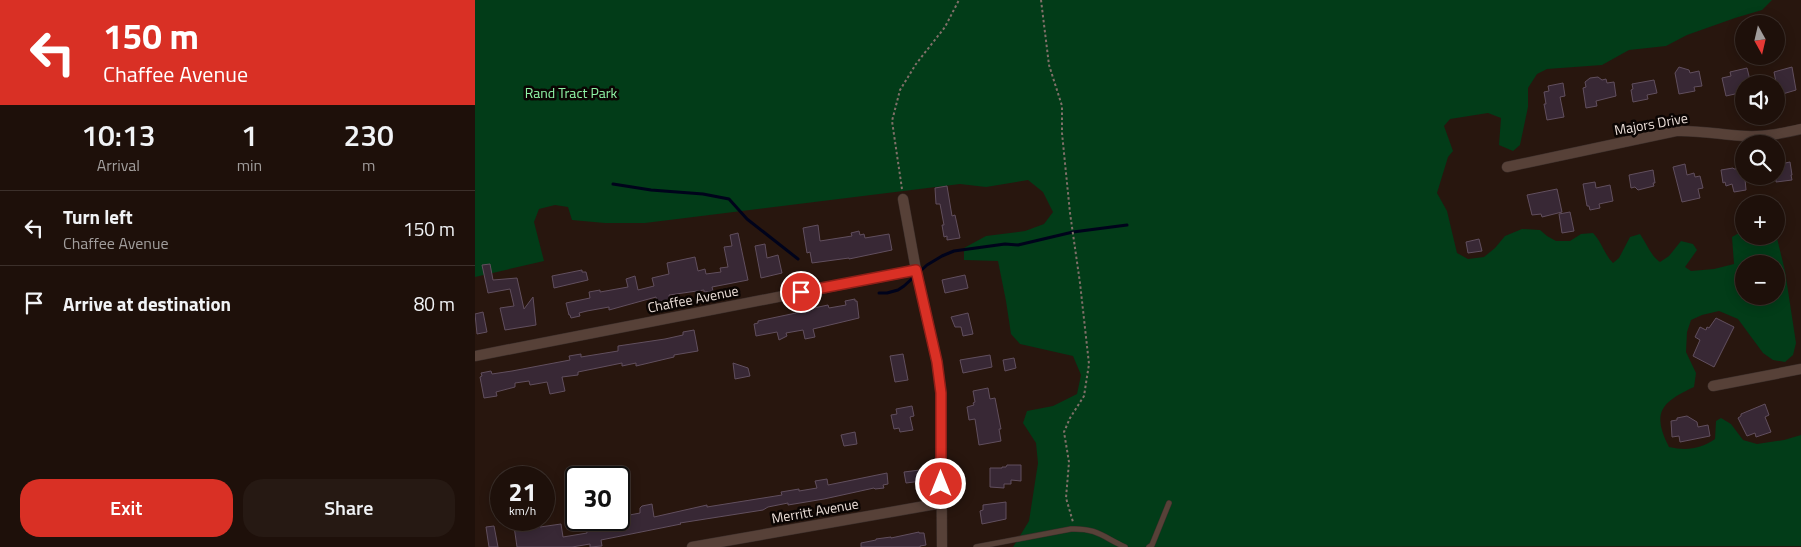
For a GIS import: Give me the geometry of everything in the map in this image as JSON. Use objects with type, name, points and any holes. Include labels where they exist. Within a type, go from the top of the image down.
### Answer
[{"type":"street","name":"Majors Drive","points":[[1507,167],[1676,131],[1695,130],[1746,136],[1774,135],[1801,129]]},
{"type":"street","points":[[903,198],[916,270],[937,362],[941,393],[942,547]]},
{"type":"street","name":"Chaffee Avenue","points":[[475,356],[916,270]]},
{"type":"street","points":[[1713,386],[1801,368]]},
{"type":"street","name":"Merritt Avenue","points":[[692,547],[941,502]]},
{"type":"lane","points":[[1149,547],[1152,545],[1169,503]]},
{"type":"lane","points":[[976,547],[1084,528],[1097,532],[1125,547]]},
{"type":"path","points":[[903,198],[892,121],[900,90],[916,64],[945,27],[959,0]]},
{"type":"path","points":[[1041,0],[1049,65],[1061,106],[1070,214],[1081,283],[1089,364],[1084,396],[1063,432],[1069,462],[1066,498],[1075,529]]},
{"type":"green space","name":"Rand Tract Park","points":[[475,0],[1772,0],[1762,10],[1745,15],[1735,15],[1735,18],[1687,35],[1666,46],[1629,50],[1602,65],[1547,69],[1537,74],[1528,88],[1528,107],[1520,145],[1513,151],[1499,145],[1501,118],[1488,113],[1450,119],[1444,126],[1453,151],[1448,157],[1437,193],[1447,211],[1457,253],[1468,259],[1484,257],[1505,236],[1522,229],[1540,230],[1556,241],[1570,241],[1581,234],[1593,233],[1613,263],[1619,258],[1630,237],[1640,234],[1651,253],[1660,262],[1669,256],[1681,241],[1693,244],[1697,250],[1685,267],[1691,271],[1714,269],[1734,264],[1732,237],[1735,235],[1735,245],[1779,245],[1781,255],[1735,255],[1735,305],[1785,305],[1785,271],[1796,343],[1793,355],[1785,362],[1773,360],[1763,353],[1738,319],[1719,311],[1691,320],[1687,332],[1686,352],[1696,373],[1694,387],[1667,403],[1661,417],[1661,425],[1669,447],[1682,449],[1699,447],[1715,439],[1716,421],[1721,418],[1731,424],[1743,440],[1757,444],[1801,435],[1801,546],[1013,547],[1029,521],[1038,463],[1036,443],[1023,423],[1027,411],[1053,406],[1077,394],[1081,375],[1073,356],[1020,344],[1011,334],[998,261],[964,260],[964,248],[986,236],[1025,231],[1044,224],[1053,212],[1043,192],[1028,180],[986,187],[960,184],[645,223],[605,223],[572,220],[568,207],[555,205],[539,209],[534,222],[544,261],[475,277]]},
{"type":"building","points":[[1679,67],[1689,70],[1690,73],[1699,71],[1702,86],[1694,87],[1695,91],[1679,94],[1675,73]]},
{"type":"building","points":[[1792,67],[1796,90],[1785,93],[1785,75],[1775,75],[1774,72]]},
{"type":"building","points":[[1747,68],[1749,75],[1735,75],[1735,94],[1726,96],[1722,78],[1731,76],[1730,72]]},
{"type":"building","points":[[1598,77],[1602,80],[1606,79],[1607,83],[1614,82],[1616,96],[1596,101],[1597,106],[1586,108],[1583,88],[1586,87],[1585,82],[1590,78]]},
{"type":"building","points":[[1654,80],[1657,93],[1647,95],[1648,99],[1633,102],[1632,84]]},
{"type":"building","points":[[1563,83],[1565,96],[1560,97],[1564,117],[1547,120],[1544,92],[1549,91],[1548,86]]},
{"type":"building","points":[[1790,162],[1792,180],[1785,181],[1785,163]]},
{"type":"building","points":[[1685,164],[1687,175],[1694,173],[1695,177],[1700,176],[1703,188],[1698,189],[1700,198],[1682,202],[1673,167]]},
{"type":"building","points":[[1735,169],[1735,185],[1746,185],[1746,190],[1734,192],[1732,184],[1726,186],[1725,182],[1723,183],[1721,170]]},
{"type":"building","points":[[1653,170],[1654,186],[1638,190],[1635,187],[1631,188],[1629,175]]},
{"type":"building","points":[[1595,182],[1596,188],[1610,185],[1613,201],[1599,204],[1600,208],[1590,210],[1589,206],[1587,206],[1583,184]]},
{"type":"building","points":[[947,186],[952,216],[955,215],[960,238],[947,240],[947,236],[944,237],[940,204],[936,204],[935,188]]},
{"type":"building","points":[[1557,189],[1562,212],[1542,217],[1541,214],[1532,215],[1527,195]]},
{"type":"building","points":[[1570,212],[1574,231],[1562,233],[1559,214]]},
{"type":"building","points":[[818,225],[820,241],[852,236],[851,233],[859,231],[860,235],[864,234],[865,238],[889,234],[892,250],[849,259],[812,263],[810,252],[807,253],[803,228]]},
{"type":"building","points":[[738,233],[748,280],[712,287],[713,291],[704,292],[704,290],[669,295],[670,300],[657,302],[656,297],[609,310],[609,307],[587,311],[579,313],[580,316],[571,318],[569,315],[566,303],[590,298],[589,292],[628,287],[626,279],[635,276],[638,290],[654,286],[652,278],[669,274],[667,263],[695,257],[698,271],[705,269],[706,274],[721,272],[720,268],[728,267],[724,247],[732,246],[730,235]]},
{"type":"building","points":[[1479,239],[1482,251],[1468,253],[1466,242]]},
{"type":"building","points":[[765,244],[767,258],[778,255],[782,273],[761,278],[755,246]]},
{"type":"building","points":[[490,264],[493,280],[517,278],[524,309],[533,297],[536,325],[505,330],[500,308],[514,306],[510,289],[488,293],[482,265]]},
{"type":"building","points":[[582,270],[582,272],[586,272],[588,280],[554,288],[552,276]]},
{"type":"building","points":[[965,275],[968,288],[945,293],[942,280]]},
{"type":"building","points":[[855,299],[857,301],[859,318],[813,329],[815,337],[805,339],[803,330],[786,333],[787,336],[779,340],[777,332],[756,336],[754,324],[758,323],[758,321],[796,313],[795,309],[808,307],[809,309],[828,305],[829,308],[846,305],[845,301]]},
{"type":"building","points":[[483,312],[487,332],[477,334],[475,314]]},
{"type":"building","points":[[968,313],[973,334],[963,336],[961,327],[955,327],[951,317]]},
{"type":"building","points":[[1716,318],[1734,327],[1714,367],[1693,356],[1700,340],[1695,337],[1700,327],[1706,330]]},
{"type":"building","points":[[694,330],[698,351],[674,355],[674,357],[636,366],[636,363],[622,366],[622,363],[578,372],[578,375],[562,377],[565,391],[550,394],[547,382],[530,385],[529,381],[515,383],[515,387],[496,392],[497,396],[484,398],[481,373],[491,371],[492,374],[512,371],[570,360],[569,356],[581,354],[581,357],[618,351],[618,346],[665,339],[683,335],[683,332]]},
{"type":"building","points":[[903,354],[908,380],[895,382],[890,356]]},
{"type":"building","points":[[990,355],[992,367],[963,373],[960,360]]},
{"type":"building","points":[[1014,358],[1016,368],[1005,371],[1003,360]]},
{"type":"building","points":[[733,363],[748,368],[750,376],[735,379]]},
{"type":"building","points":[[988,388],[990,399],[995,398],[1001,429],[999,429],[1001,441],[979,445],[975,419],[969,420],[967,407],[974,405],[973,391]]},
{"type":"building","points":[[1765,404],[1769,415],[1765,417],[1771,432],[1756,437],[1755,433],[1747,436],[1738,418],[1741,414]]},
{"type":"building","points":[[912,406],[914,416],[910,417],[913,430],[900,432],[899,428],[894,429],[891,415],[897,414],[896,409]]},
{"type":"building","points":[[1687,416],[1697,422],[1698,427],[1708,425],[1710,436],[1680,442],[1679,436],[1672,437],[1671,421]]},
{"type":"building","points":[[855,432],[857,444],[844,446],[841,435]]},
{"type":"building","points":[[1007,465],[1021,465],[1021,481],[1011,480],[1011,484],[1004,484],[1004,488],[990,487],[990,468],[1002,468]]},
{"type":"building","points":[[920,470],[922,481],[906,483],[904,472]]},
{"type":"building","points":[[887,473],[888,484],[883,485],[884,488],[874,488],[824,499],[788,505],[788,503],[768,507],[763,510],[680,523],[601,540],[602,546],[590,547],[590,544],[572,547],[517,547],[515,531],[555,531],[555,525],[561,524],[563,537],[587,533],[587,531],[630,531],[630,515],[640,513],[642,506],[652,504],[654,517],[707,505],[707,507],[782,495],[781,492],[817,488],[815,481],[827,479],[828,485]]},
{"type":"building","points":[[1006,502],[1006,519],[982,524],[980,511],[983,510],[983,505]]},
{"type":"building","points":[[490,526],[490,531],[495,531],[498,547],[489,547],[486,527]]},
{"type":"building","points":[[919,532],[924,533],[926,545],[920,547],[861,547],[861,543],[876,539]]},
{"type":"waterway","points":[[613,184],[651,190],[703,194],[729,199],[747,219],[798,259]]},
{"type":"waterway","points":[[879,293],[898,290],[927,265],[954,251],[1005,244],[1018,245],[1073,232],[1127,225]]},
{"type":"route","points":[[801,292],[916,270],[937,362],[941,393],[941,484]]}]
